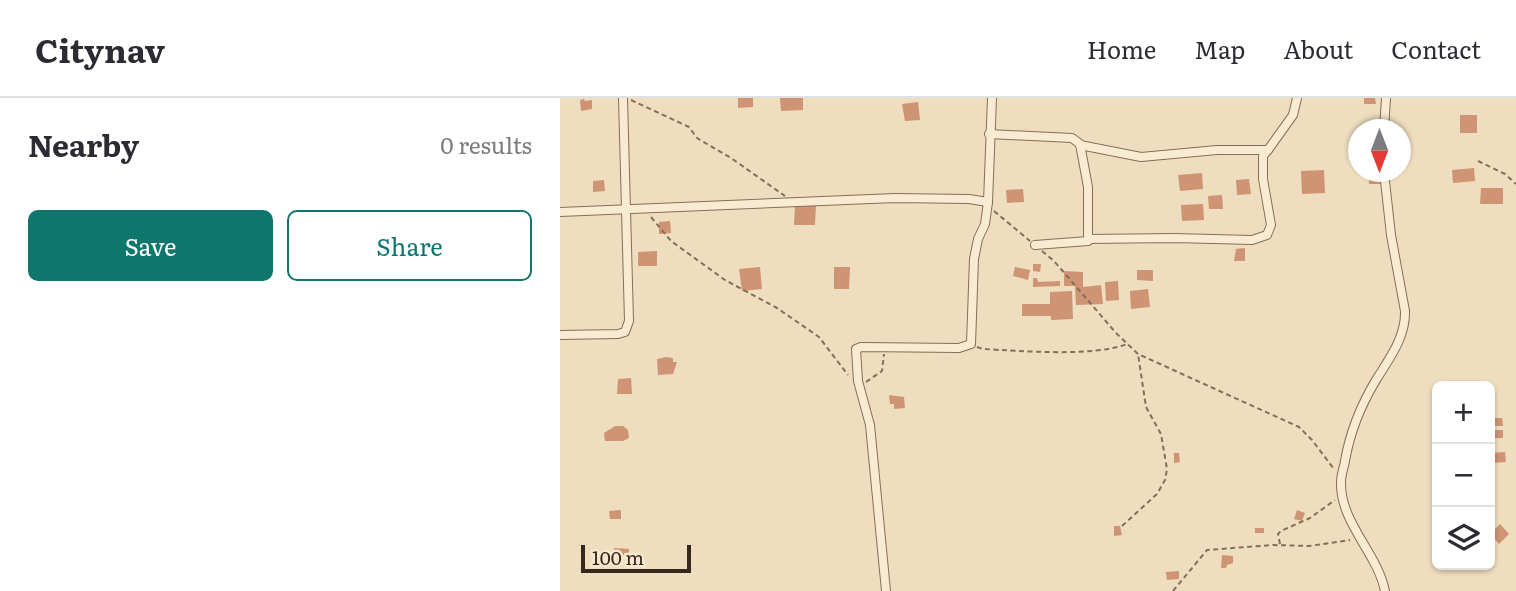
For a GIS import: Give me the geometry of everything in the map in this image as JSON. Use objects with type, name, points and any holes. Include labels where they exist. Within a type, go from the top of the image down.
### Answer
[{"type":"street","points":[[560,335],[625,332],[629,321],[623,98]]},
{"type":"street","points":[[886,591],[870,425],[859,384],[856,349],[958,348],[971,344],[974,259],[988,204],[992,98]]},
{"type":"street","points":[[1035,245],[1088,239],[1252,240],[1267,235],[1271,226],[1263,180],[1263,156],[1293,115],[1297,98]]},
{"type":"street","points":[[1385,119],[1386,98]]},
{"type":"street","points":[[989,134],[1072,138],[1080,145],[1142,157],[1217,150],[1268,150]]},
{"type":"street","points":[[1080,145],[1088,187],[1088,239]]},
{"type":"street","points":[[1385,182],[1391,235],[1405,311],[1404,324],[1393,354],[1375,382],[1354,425],[1341,478],[1346,512],[1362,538],[1385,591]]},
{"type":"street","points":[[560,212],[895,198],[969,199],[988,204]]},
{"type":"path","points":[[629,98],[690,127],[697,138],[783,194],[789,203]]},
{"type":"path","points":[[1478,161],[1505,174],[1516,184]]},
{"type":"path","points":[[988,204],[1054,261],[1116,333],[1138,354],[1299,427],[1341,478]]},
{"type":"path","points":[[642,208],[671,241],[686,253],[741,291],[793,318],[819,337],[846,374],[859,384],[882,371],[884,354],[889,348]]},
{"type":"path","points":[[971,344],[983,349],[1054,352],[1117,348],[1128,344]]},
{"type":"path","points":[[1122,526],[1157,494],[1165,480],[1167,469],[1161,434],[1146,407],[1138,354]]},
{"type":"path","points":[[1280,545],[1278,534],[1281,531],[1297,525],[1333,503],[1341,488]]},
{"type":"path","points":[[1173,591],[1207,550],[1280,545],[1309,546],[1362,538]]},
{"type":"building","points":[[738,98],[753,98],[753,107],[738,108]]},
{"type":"building","points":[[780,98],[803,98],[803,110],[781,111]]},
{"type":"building","points":[[1364,98],[1375,98],[1376,104],[1364,104]]},
{"type":"building","points":[[580,100],[592,100],[592,109],[581,111]]},
{"type":"building","points":[[918,102],[920,120],[905,121],[902,104]]},
{"type":"building","points":[[1460,115],[1477,115],[1477,133],[1460,133]]},
{"type":"building","points":[[1474,168],[1475,181],[1453,183],[1452,170]]},
{"type":"building","points":[[1324,170],[1325,193],[1302,194],[1301,171]]},
{"type":"building","points":[[1202,173],[1203,189],[1180,191],[1178,175]]},
{"type":"building","points":[[1249,179],[1251,194],[1237,195],[1236,180]]},
{"type":"building","points":[[604,180],[605,191],[593,192],[593,181]]},
{"type":"building","points":[[1369,182],[1388,182],[1388,184]]},
{"type":"building","points":[[1481,188],[1503,188],[1503,204],[1480,204]]},
{"type":"building","points":[[1023,189],[1024,202],[1007,203],[1006,190]]},
{"type":"building","points":[[1222,195],[1223,209],[1209,209],[1208,196]]},
{"type":"building","points":[[795,204],[816,205],[815,225],[794,225]]},
{"type":"building","points":[[1203,204],[1204,220],[1182,221],[1181,205]]},
{"type":"building","points":[[670,221],[671,233],[659,234],[659,222]]},
{"type":"building","points":[[1245,248],[1245,261],[1234,261],[1236,249]]},
{"type":"building","points":[[657,251],[657,266],[638,266],[638,252]]},
{"type":"building","points":[[1033,264],[1041,264],[1040,272],[1033,271]]},
{"type":"building","points":[[760,267],[762,289],[742,291],[739,269]]},
{"type":"building","points":[[834,267],[850,267],[849,289],[834,289]]},
{"type":"building","points":[[1015,267],[1030,270],[1028,280],[1013,276]]},
{"type":"building","points":[[1137,270],[1153,270],[1153,281],[1137,280]]},
{"type":"building","points":[[1064,271],[1083,272],[1083,287],[1101,285],[1103,304],[1076,305],[1075,286],[1064,286]]},
{"type":"building","points":[[1033,278],[1037,278],[1038,282],[1060,281],[1060,286],[1033,287]]},
{"type":"building","points":[[1118,281],[1119,300],[1106,301],[1105,282]]},
{"type":"building","points":[[1148,289],[1150,307],[1131,309],[1130,291]]},
{"type":"building","points":[[1072,291],[1073,319],[1051,320],[1051,316],[1022,316],[1022,304],[1050,304],[1050,292]]},
{"type":"building","points":[[666,357],[677,362],[673,374],[658,375],[657,359]]},
{"type":"building","points":[[631,378],[632,394],[617,394],[618,379]]},
{"type":"building","points":[[889,395],[904,397],[905,408],[894,409]]},
{"type":"building","points":[[1495,418],[1502,418],[1503,426],[1495,426]]},
{"type":"building","points":[[615,426],[623,426],[628,430],[629,438],[623,441],[605,441],[604,433]]},
{"type":"building","points":[[1495,430],[1503,430],[1503,438],[1495,438]]},
{"type":"building","points":[[1505,452],[1506,462],[1495,463],[1495,453]]},
{"type":"building","points":[[1174,453],[1179,453],[1180,462],[1174,463]]},
{"type":"building","points":[[621,510],[621,519],[610,519],[609,511]]},
{"type":"building","points":[[1297,510],[1305,513],[1302,521],[1294,519]]},
{"type":"building","points":[[1500,524],[1509,534],[1499,544],[1495,540],[1495,529]]},
{"type":"building","points":[[1114,526],[1120,526],[1122,535],[1114,536]]},
{"type":"building","points":[[1255,528],[1264,528],[1264,533],[1255,533]]},
{"type":"building","points":[[614,548],[629,549],[629,555],[615,555]]},
{"type":"building","points":[[1222,555],[1233,556],[1233,563],[1226,568],[1221,568]]},
{"type":"building","points":[[1179,571],[1179,579],[1167,580],[1166,572]]}]
